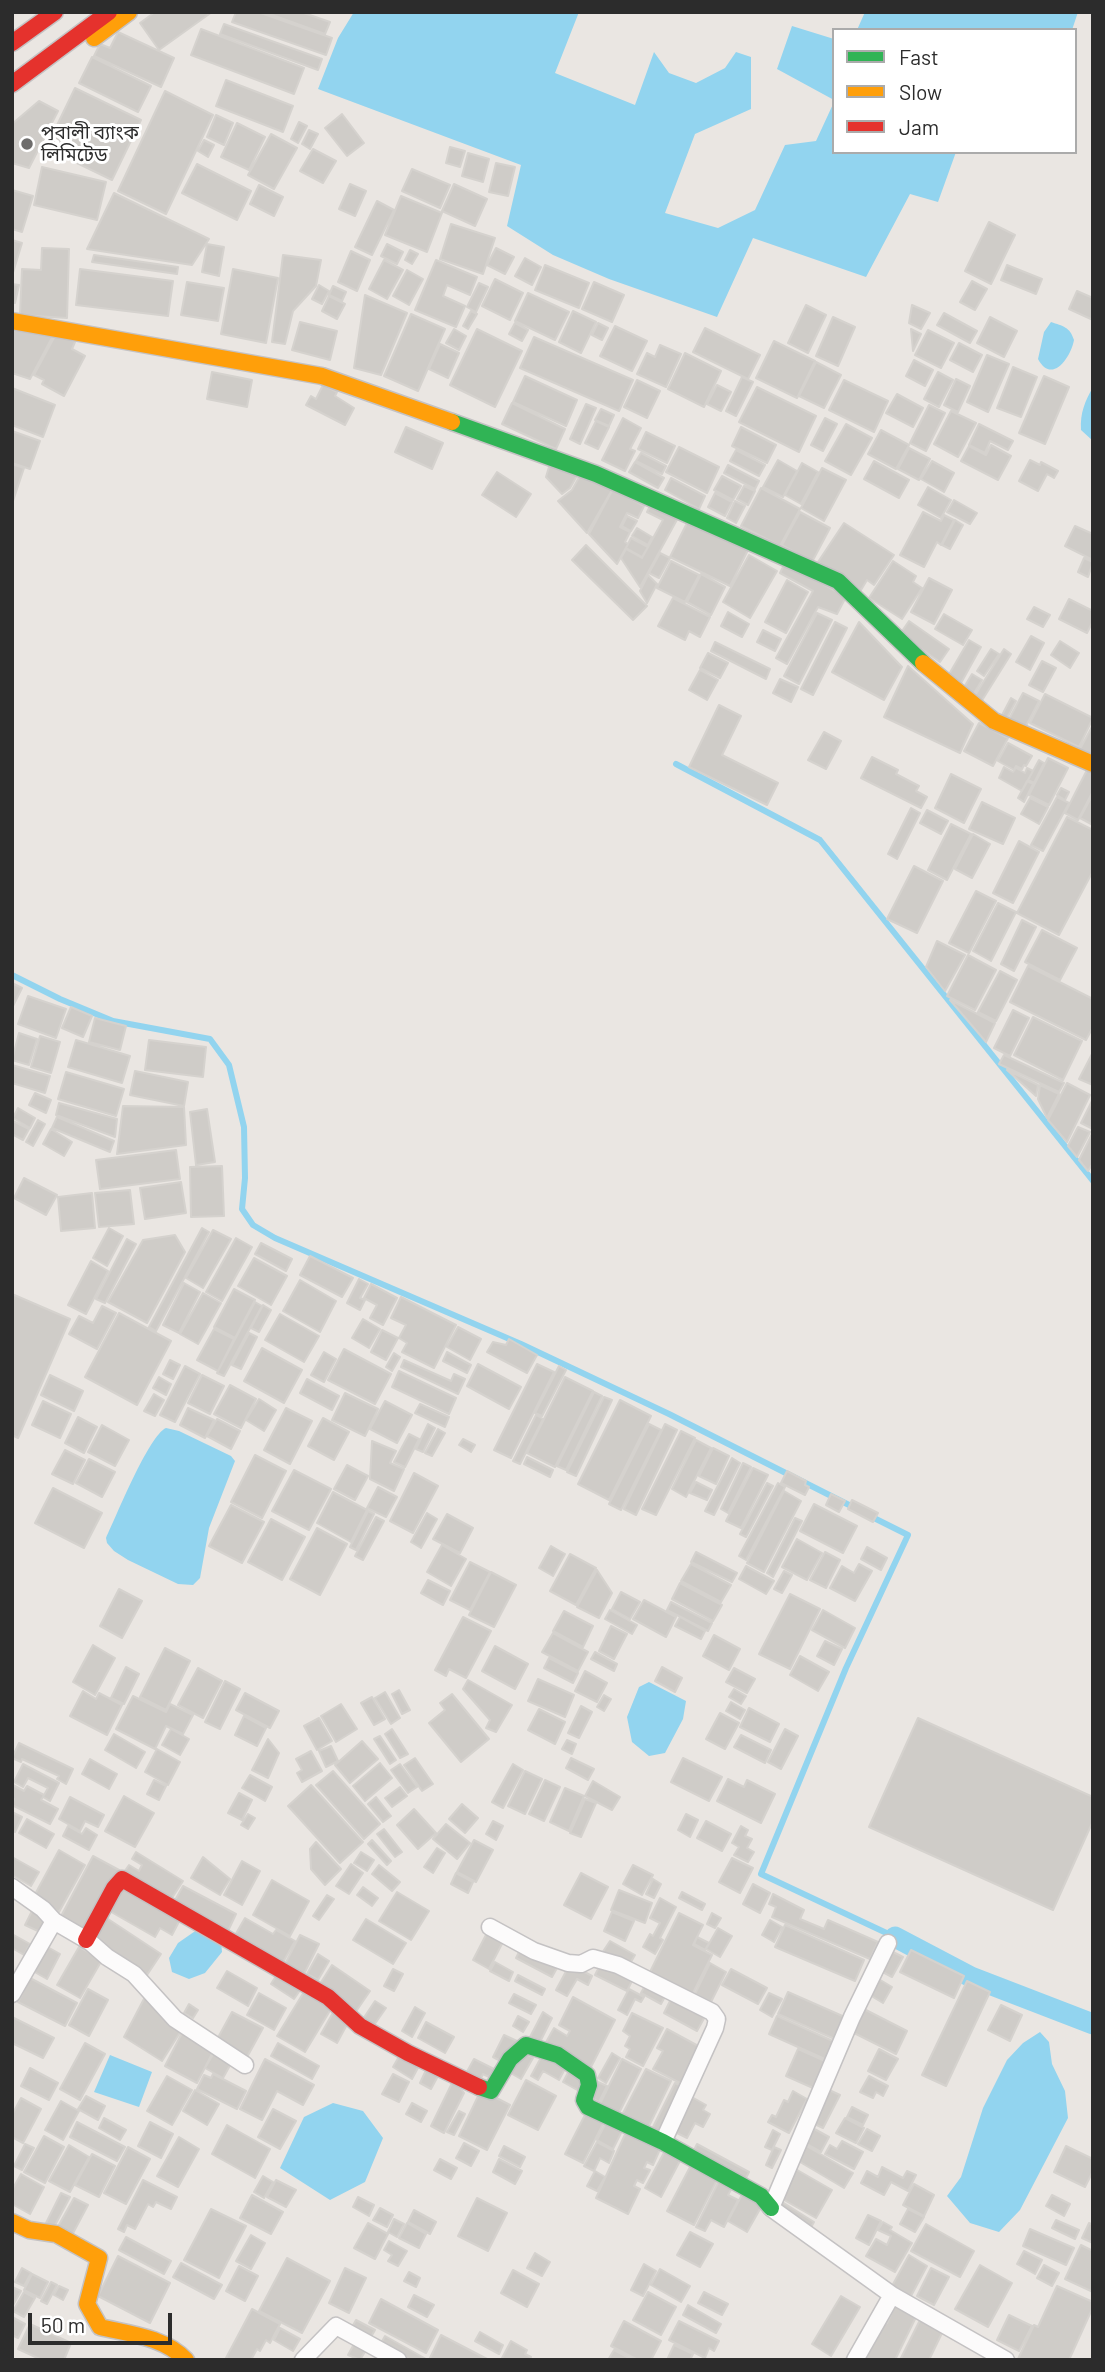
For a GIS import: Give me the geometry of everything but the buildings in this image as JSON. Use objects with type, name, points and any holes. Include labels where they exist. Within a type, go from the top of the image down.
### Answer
[{"type":"main road","points":[[12,43],[55,12]]},
{"type":"main road","points":[[12,61],[76,12]]},
{"type":"main road","points":[[12,84],[109,12]]},
{"type":"main road","points":[[12,99],[129,12]]},
{"type":"main road","points":[[12,321],[322,376],[596,474],[838,581],[913,655],[994,721],[1093,764]]},
{"type":"main road","points":[[86,1940],[114,1888],[122,1879],[328,1997],[360,2026],[469,2084],[491,2091],[519,2049],[526,2045],[558,2055],[587,2075],[589,2085],[584,2100],[588,2107],[663,2142],[761,2196],[771,2208]]},
{"type":"main road","points":[[12,2221],[29,2230],[56,2234],[99,2258],[87,2304],[100,2327],[151,2337],[181,2353],[186,2360]]},
{"type":"street","points":[[12,1887],[43,1909],[54,1921],[134,1974],[175,2019],[246,2065]]},
{"type":"street","points":[[12,1994],[54,1921]]},
{"type":"street","points":[[490,1927],[534,1951],[568,1963],[581,1964],[593,1958],[618,1965],[712,2012],[717,2019],[715,2028],[663,2142]]},
{"type":"street","points":[[888,1943],[852,2017],[771,2208],[892,2295],[1006,2360]]},
{"type":"street","points":[[855,2360],[892,2295]]},
{"type":"street","points":[[303,2360],[336,2326],[398,2360]]},
{"type":"water","points":[[354,12],[579,12],[555,73],[635,105],[654,52],[669,73],[696,83],[725,68],[736,52],[751,57],[751,109],[695,134],[665,213],[718,228],[755,210],[785,145],[816,141],[832,106],[832,154],[955,154],[938,202],[910,194],[866,277],[753,238],[717,317],[609,279],[553,255],[507,226],[521,165],[318,89],[338,38]]},
{"type":"water","points":[[865,12],[1078,12],[1073,28],[858,28]]},
{"type":"water","points":[[792,26],[832,38],[832,99],[777,69]]},
{"type":"water","points":[[1051,322],[1068,330],[1074,340],[1069,354],[1055,369],[1043,366],[1038,359],[1044,332]]},
{"type":"water","points":[[1093,387],[1093,441],[1081,430],[1081,424],[1084,407]]},
{"type":"water","points":[[166,1428],[179,1431],[231,1456],[235,1461],[209,1528],[200,1578],[193,1585],[178,1584],[128,1560],[114,1551],[106,1538],[142,1460]]},
{"type":"water","points":[[649,1682],[686,1701],[683,1719],[665,1753],[649,1756],[632,1742],[627,1717],[639,1687]]},
{"type":"water","points":[[201,1927],[221,1941],[222,1952],[205,1973],[189,1979],[172,1972],[169,1958],[178,1943]]},
{"type":"water","points":[[1040,2032],[1049,2042],[1052,2064],[1065,2091],[1068,2118],[1020,2210],[999,2232],[970,2223],[947,2196],[961,2177],[983,2108],[1007,2060],[1023,2043]]},
{"type":"water","points":[[110,2055],[152,2072],[139,2107],[94,2092]]},
{"type":"water","points":[[333,2103],[363,2111],[383,2138],[365,2182],[330,2200],[280,2168],[304,2117]]},
{"type":"waterway","points":[[676,764],[820,840],[1093,1181]]},
{"type":"waterway","points":[[12,975],[113,1021],[210,1039],[229,1065],[244,1127],[245,1178],[242,1209],[253,1225],[275,1238],[521,1344],[669,1414],[855,1508]]},
{"type":"waterway","points":[[868,1515],[908,1535],[846,1668],[761,1874],[895,1937]]},
{"type":"waterway","points":[[895,1937],[971,1977],[1093,2024]]},
{"type":"traffic: fast","points":[[452,422],[596,474],[838,581],[923,663]]},
{"type":"traffic: fast","points":[[479,2087],[491,2091],[510,2059],[526,2045],[558,2055],[587,2075],[589,2085],[584,2100],[588,2107],[663,2142],[761,2196],[771,2208]]},
{"type":"traffic: slow","points":[[94,38],[129,12]]},
{"type":"traffic: slow","points":[[12,321],[322,376],[452,422]]},
{"type":"traffic: slow","points":[[923,663],[994,721],[1093,764]]},
{"type":"traffic: slow","points":[[12,2222],[29,2230],[56,2234],[99,2258],[87,2304],[100,2327],[157,2341],[186,2360]]},
{"type":"traffic: jam","points":[[12,43],[55,12]]},
{"type":"traffic: jam","points":[[12,84],[109,12]]},
{"type":"traffic: jam","points":[[86,1940],[114,1888],[122,1879],[328,1997],[360,2026],[408,2053],[479,2087]]},
{"type":"place","name":"পূবালী ব্যাংক লিমিটেড","points":[[27,144]]}]
